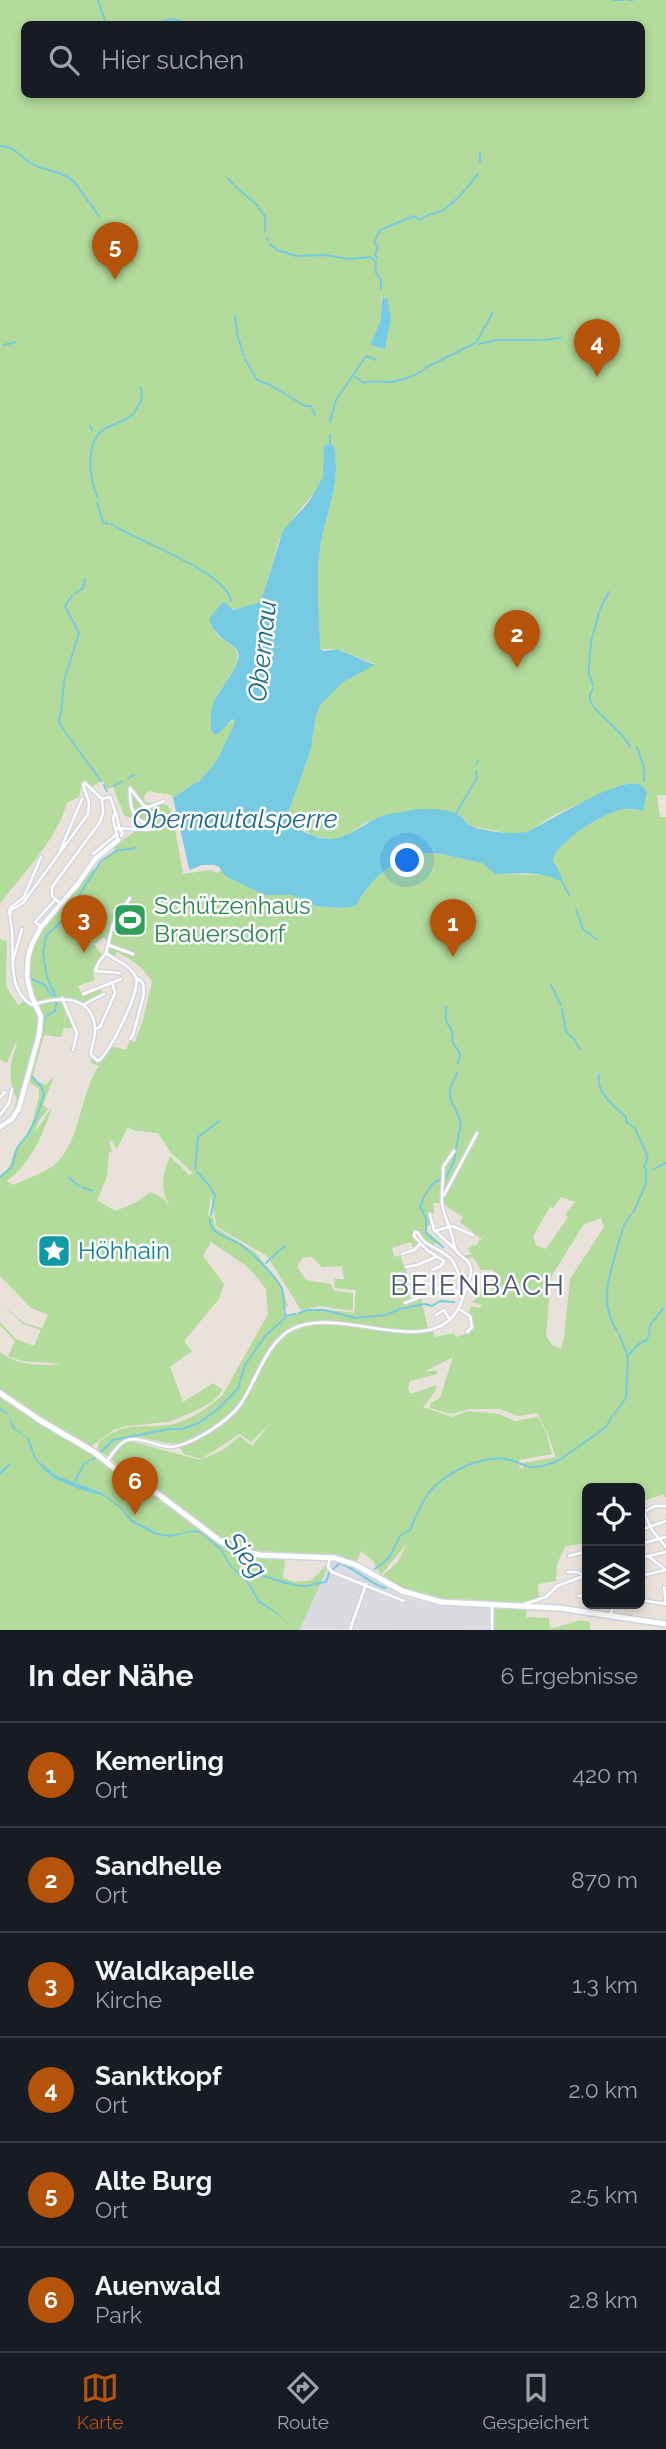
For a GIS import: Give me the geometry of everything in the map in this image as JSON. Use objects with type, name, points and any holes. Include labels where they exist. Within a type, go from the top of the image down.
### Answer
[{"type":"main road","points":[[0,1393],[31,1415],[94,1452],[124,1476],[158,1494],[236,1550],[260,1555],[319,1556],[329,1561],[356,1565],[409,1594],[454,1604],[480,1605],[491,1609],[501,1605],[522,1605],[666,1625]]},
{"type":"street","points":[[9,913],[23,903],[88,814],[89,802],[83,785],[85,783],[102,799],[103,813],[100,822],[52,887],[51,894],[62,904]]},
{"type":"street","points":[[118,828],[147,830],[156,826],[144,824],[134,814],[131,788],[146,807],[164,802]]},
{"type":"street","points":[[102,799],[110,797],[119,837]]},
{"type":"street","points":[[58,854],[82,799]]},
{"type":"street","points":[[93,854],[119,837]]},
{"type":"street","points":[[0,1127],[12,1119],[21,1104],[28,1070],[40,1035],[41,1019],[29,990],[29,950],[41,927],[62,904],[95,859],[119,837]]},
{"type":"street","points":[[41,857],[24,897],[10,908],[9,913],[12,962],[20,993],[30,1004],[58,998],[72,999],[83,1005],[92,1017],[95,1029],[91,1055],[98,1061],[103,1057],[135,995],[136,978]]},
{"type":"street","points":[[120,973],[95,971],[106,953],[113,924],[130,898]]},
{"type":"street","points":[[35,924],[56,900]]},
{"type":"street","points":[[30,922],[41,927]]},
{"type":"street","points":[[12,962],[22,929]]},
{"type":"street","points":[[108,945],[134,954]]},
{"type":"street","points":[[106,953],[130,968],[143,983],[144,994],[130,1039]]},
{"type":"street","points":[[83,993],[121,979]]},
{"type":"street","points":[[95,1029],[100,1027],[115,993],[112,982]]},
{"type":"street","points":[[83,1005],[104,994]]},
{"type":"street","points":[[58,998],[77,1033],[73,1049]]},
{"type":"street","points":[[0,1115],[9,1102],[12,1089]]},
{"type":"street","points":[[0,1098],[5,1093]]},
{"type":"street","points":[[442,1198],[477,1133]]},
{"type":"street","points":[[453,1151],[443,1167],[442,1198],[456,1250]]},
{"type":"street","points":[[106,1462],[127,1440],[173,1447],[195,1439],[221,1424],[242,1402],[273,1346],[296,1327],[328,1321],[414,1332],[432,1329],[450,1320],[463,1298],[470,1276],[470,1266],[435,1231],[430,1214]]},
{"type":"street","points":[[435,1231],[450,1226],[473,1235]]},
{"type":"street","points":[[432,1270],[444,1263],[443,1260],[420,1244],[414,1235],[416,1232],[425,1243],[450,1258],[465,1290]]},
{"type":"street","points":[[402,1254],[414,1250],[420,1244]]},
{"type":"street","points":[[450,1258],[456,1250]]},
{"type":"street","points":[[406,1267],[424,1263],[437,1256]]},
{"type":"street","points":[[393,1284],[420,1280],[440,1289]]},
{"type":"street","points":[[405,1303],[440,1289],[454,1288],[462,1284]]},
{"type":"street","points":[[454,1288],[463,1298]]},
{"type":"street","points":[[458,1309],[470,1316],[471,1327],[467,1332]]},
{"type":"street","points":[[436,1315],[444,1310],[450,1320]]},
{"type":"street","points":[[645,1511],[655,1506],[666,1506]]},
{"type":"street","points":[[645,1519],[666,1549],[645,1557]]},
{"type":"street","points":[[645,1527],[666,1521]]},
{"type":"street","points":[[645,1543],[666,1537]]},
{"type":"street","points":[[569,1556],[582,1553]]},
{"type":"street","points":[[648,1556],[666,1570]]},
{"type":"street","points":[[329,1561],[332,1572],[404,1601]]},
{"type":"street","points":[[645,1575],[666,1570]]},
{"type":"street","points":[[568,1573],[582,1574]]},
{"type":"street","points":[[522,1605],[546,1597],[556,1586],[582,1577]]},
{"type":"street","points":[[353,1630],[366,1584]]},
{"type":"street","points":[[645,1601],[666,1604],[664,1587]]},
{"type":"street","points":[[578,1596],[582,1596]]},
{"type":"street","points":[[491,1609],[492,1630]]},
{"type":"street","points":[[611,1616],[612,1609]]},
{"type":"shaded area","points":[[334,1560],[351,1565],[413,1600],[489,1608],[490,1630],[299,1629],[321,1580]]},
{"type":"green space","points":[[0,0],[666,0],[666,795],[657,795],[660,817],[666,817],[666,1498],[664,1494],[645,1500],[645,1483],[582,1483],[582,1543],[565,1547],[557,1564],[556,1581],[538,1584],[539,1598],[510,1603],[473,1602],[403,1589],[383,1575],[398,1562],[407,1543],[381,1575],[373,1561],[361,1551],[356,1562],[330,1556],[235,1548],[127,1475],[111,1459],[121,1445],[130,1441],[200,1460],[223,1450],[240,1436],[252,1446],[270,1424],[251,1442],[240,1434],[201,1459],[184,1454],[176,1443],[139,1437],[126,1439],[107,1456],[97,1449],[99,1442],[117,1431],[182,1421],[222,1396],[268,1314],[266,1289],[249,1268],[211,1242],[203,1256],[224,1284],[219,1299],[184,1341],[192,1351],[170,1367],[183,1402],[213,1383],[223,1390],[212,1402],[168,1422],[126,1426],[114,1430],[90,1447],[0,1391],[0,1352],[7,1357],[22,1362],[38,1365],[62,1364],[22,1361],[8,1356],[15,1341],[0,1325],[0,1322],[16,1339],[34,1346],[41,1330],[23,1324],[0,1303],[24,1323],[42,1328],[48,1315],[31,1308],[0,1276],[0,1177],[9,1167],[15,1150],[29,1134],[39,1097],[39,1089],[27,1080],[42,1022],[38,1005],[62,1000],[66,1008],[64,1027],[67,1012],[75,1028],[64,1028],[61,1037],[44,1035],[33,1075],[38,1082],[46,1085],[54,1076],[43,1105],[48,1109],[38,1122],[36,1131],[52,1107],[29,1157],[7,1181],[13,1185],[49,1169],[62,1157],[75,1132],[87,1090],[99,1066],[91,1063],[90,1059],[98,1062],[104,1058],[110,1046],[126,1050],[130,1040],[135,1042],[152,982],[133,961],[117,952],[114,957],[108,953],[109,942],[104,937],[94,944],[102,955],[93,972],[95,980],[78,986],[82,994],[100,987],[103,993],[84,1005],[66,997],[36,1003],[29,983],[28,968],[36,940],[44,927],[92,869],[96,870],[115,850],[113,847],[137,830],[148,830],[142,822],[124,815],[113,787],[108,789],[102,780],[91,787],[83,780],[79,797],[67,803],[47,844],[0,904]],"holes":[[[382,295],[384,299],[388,299],[391,318],[385,349],[370,345],[380,322]],[[334,446],[336,476],[318,568],[320,649],[337,649],[375,664],[343,681],[320,705],[311,749],[286,819],[313,836],[335,839],[346,836],[363,824],[384,815],[425,809],[457,813],[471,826],[519,834],[618,786],[633,783],[643,810],[620,810],[580,830],[556,853],[553,860],[556,865],[549,875],[495,874],[482,863],[440,854],[417,854],[385,870],[368,887],[356,906],[344,908],[315,906],[307,900],[290,895],[264,895],[225,876],[221,870],[217,873],[210,870],[183,874],[172,812],[167,805],[145,802],[144,797],[148,791],[171,795],[173,798],[199,782],[217,760],[235,722],[234,719],[228,725],[217,695],[232,673],[238,654],[214,631],[230,609],[246,608],[258,603],[264,592],[279,540],[318,488],[324,477],[324,467]],[[128,1127],[135,1131],[158,1133],[171,1153],[193,1173],[189,1175],[170,1156],[163,1182],[170,1207],[163,1198],[150,1192],[135,1203],[115,1211],[97,1200],[107,1177],[109,1153],[112,1151],[109,1142],[111,1140],[117,1149]],[[211,1197],[217,1227],[267,1256],[301,1310],[320,1306],[353,1311],[353,1293],[334,1291],[331,1284],[306,1280],[297,1267],[302,1258],[312,1257],[322,1267],[345,1266],[342,1267],[344,1279],[334,1279],[335,1288],[356,1290],[354,1313],[311,1310],[286,1318],[282,1310],[288,1306],[280,1283],[255,1252],[216,1228],[213,1218],[208,1215]],[[561,1197],[575,1202],[546,1249],[536,1245],[533,1236],[550,1207],[553,1208]],[[433,1203],[441,1203],[463,1217],[460,1222],[480,1238],[484,1236],[468,1249],[472,1254],[463,1256],[467,1259],[473,1257],[481,1270],[493,1270],[496,1281],[488,1296],[474,1291],[476,1299],[471,1302],[482,1305],[479,1308],[471,1306],[471,1327],[465,1334],[456,1337],[454,1333],[435,1337],[432,1329],[428,1329],[421,1298],[411,1301],[401,1255],[394,1257],[392,1248],[411,1242],[414,1250],[421,1246],[426,1251],[438,1241],[426,1231],[427,1226],[432,1224],[430,1215],[434,1213]],[[601,1218],[604,1227],[570,1279],[561,1349],[552,1345],[546,1336],[551,1277],[584,1224]],[[453,1357],[440,1398],[431,1403],[430,1408],[451,1414],[469,1409],[499,1409],[518,1416],[537,1413],[547,1432],[556,1457],[523,1463],[523,1470],[519,1466],[519,1460],[552,1454],[546,1432],[538,1417],[515,1421],[499,1414],[467,1411],[452,1417],[423,1407],[437,1385],[410,1394],[408,1389],[410,1381],[437,1374],[437,1370],[424,1372]]]},
{"type":"green space","points":[[0,937],[1,940],[7,941],[6,986],[18,1005],[25,1001],[35,1007],[40,1022],[15,1115],[13,1111],[17,1099],[11,1072],[17,1045],[15,1044],[7,1063],[0,1060]]},
{"type":"green space","points":[[0,1394],[159,1497],[223,1545],[247,1555],[285,1559],[283,1578],[295,1582],[312,1580],[327,1564],[301,1630],[0,1630]]},
{"type":"green space","points":[[494,1607],[527,1607],[526,1617],[549,1618],[550,1629],[581,1620],[590,1622],[590,1630],[493,1630]]},
{"type":"water","points":[[383,294],[384,299],[388,299],[391,318],[385,349],[370,345],[380,322]]},
{"type":"water","name":"Obernautalsperre","points":[[324,445],[334,446],[336,476],[319,557],[320,649],[337,649],[375,665],[343,682],[320,705],[311,749],[286,819],[305,833],[329,839],[344,836],[386,815],[434,809],[457,814],[476,828],[517,833],[529,831],[617,787],[631,784],[643,787],[647,792],[643,811],[628,809],[607,815],[572,836],[563,845],[553,860],[562,878],[559,881],[536,874],[495,874],[482,863],[446,855],[417,854],[385,870],[368,887],[356,906],[344,908],[315,906],[307,900],[290,895],[264,895],[225,876],[219,867],[214,865],[202,865],[190,870],[173,798],[199,782],[217,760],[235,722],[233,719],[218,734],[211,730],[214,701],[233,671],[238,652],[220,636],[209,619],[222,603],[226,603],[233,610],[258,603],[264,592],[283,530],[308,503],[323,477]]},
{"type":"water","points":[[0,1407],[9,1415],[14,1427],[30,1440],[36,1459],[57,1476],[102,1493],[121,1507],[131,1519],[157,1533],[170,1535],[196,1530],[203,1533],[221,1548],[233,1568],[247,1579],[259,1600],[289,1625],[258,1602],[248,1584],[230,1566],[220,1550],[201,1533],[191,1532],[170,1537],[153,1534],[130,1521],[121,1509],[104,1496],[54,1478],[34,1458],[27,1438],[12,1428],[9,1416],[0,1410]]},
{"type":"waterway","points":[[98,0],[105,21]]},
{"type":"waterway","points":[[613,0],[624,0]]},
{"type":"waterway","points":[[164,21],[179,21]]},
{"type":"waterway","points":[[0,146],[11,148],[34,165],[62,174],[76,184],[88,201]]},
{"type":"waterway","points":[[480,153],[480,162]]},
{"type":"waterway","points":[[420,220],[452,204],[478,174]]},
{"type":"waterway","points":[[228,178],[233,184]]},
{"type":"waterway","points":[[235,186],[258,206]]},
{"type":"waterway","points":[[90,203],[100,218]]},
{"type":"waterway","points":[[259,208],[265,216],[265,232]]},
{"type":"waterway","points":[[377,258],[375,254],[378,248],[374,242],[380,230],[414,216],[418,219]]},
{"type":"waterway","points":[[270,244],[277,250],[296,256],[325,255],[349,259],[370,257],[376,262],[375,271],[381,280],[381,289]]},
{"type":"waterway","points":[[477,341],[493,312]]},
{"type":"waterway","points":[[235,316],[237,332]]},
{"type":"waterway","points":[[237,334],[244,356]]},
{"type":"waterway","points":[[543,340],[561,338]]},
{"type":"waterway","points":[[479,344],[497,340],[540,340]]},
{"type":"waterway","points":[[4,345],[16,342]]},
{"type":"waterway","points":[[425,368],[475,343]]},
{"type":"waterway","name":"Obernau","points":[[330,422],[336,400],[366,356],[376,360]]},
{"type":"waterway","points":[[245,359],[257,380],[270,385]]},
{"type":"waterway","points":[[355,377],[364,383],[391,382],[423,370]]},
{"type":"waterway","points":[[272,386],[305,406],[311,406],[315,415]]},
{"type":"waterway","points":[[134,413],[142,399],[141,387]]},
{"type":"waterway","points":[[98,498],[92,482],[90,462],[93,444],[103,430],[132,415]]},
{"type":"waterway","points":[[90,426],[92,430]]},
{"type":"waterway","name":"Obernau","points":[[330,435],[330,444]]},
{"type":"waterway","points":[[97,503],[103,522],[108,524]]},
{"type":"waterway","points":[[111,524],[198,568],[214,579],[231,601]]},
{"type":"waterway","points":[[74,594],[83,588],[85,579]]},
{"type":"waterway","points":[[600,609],[609,592]]},
{"type":"waterway","points":[[69,665],[79,633],[65,606],[72,596]]},
{"type":"waterway","points":[[594,632],[599,612]]},
{"type":"waterway","points":[[593,634],[589,672],[593,685]]},
{"type":"waterway","points":[[61,713],[68,667]]},
{"type":"waterway","points":[[593,688],[590,696],[592,704],[630,747]]},
{"type":"waterway","points":[[60,715],[59,722],[63,729],[101,781]]},
{"type":"waterway","points":[[637,747],[644,767],[644,781]]},
{"type":"waterway","points":[[462,803],[477,778],[476,771]]},
{"type":"waterway","points":[[129,778],[134,775]]},
{"type":"waterway","points":[[114,786],[122,781]]},
{"type":"waterway","points":[[104,785],[107,791]]},
{"type":"waterway","points":[[456,814],[461,805]]},
{"type":"waterway","name":"Obernau","points":[[37,1050],[45,1017],[55,1011],[57,1000],[47,977],[43,954],[46,936],[64,919],[101,861],[116,851],[135,848]]},
{"type":"waterway","points":[[82,882],[90,869]]},
{"type":"waterway","points":[[560,878],[569,895]]},
{"type":"waterway","points":[[576,909],[583,929],[596,939]]},
{"type":"waterway","points":[[29,978],[45,985],[50,994],[54,995]]},
{"type":"waterway","points":[[551,985],[561,1005]]},
{"type":"waterway","name":"BEIENBACH","points":[[446,1007],[446,1021],[453,1033],[452,1041],[460,1054],[458,1064]]},
{"type":"waterway","points":[[562,1009],[566,1032],[580,1049]]},
{"type":"waterway","name":"BEIENBACH","points":[[446,1178],[454,1161],[461,1122],[450,1098],[450,1089],[457,1073]]},
{"type":"waterway","points":[[599,1074],[598,1081],[602,1092],[626,1117],[626,1122],[635,1128],[648,1157],[644,1167],[646,1184],[633,1213]]},
{"type":"waterway","name":"Obernau","points":[[0,1177],[12,1167],[17,1148],[37,1117],[44,1094],[41,1086],[30,1075]]},
{"type":"waterway","points":[[195,1169],[198,1137],[219,1121]]},
{"type":"waterway","points":[[654,1169],[666,1163]]},
{"type":"waterway","points":[[197,1172],[209,1185]]},
{"type":"waterway","points":[[69,1178],[79,1186]]},
{"type":"waterway","name":"BEIENBACH","points":[[442,1179],[431,1186],[420,1207],[426,1218],[426,1233],[443,1247]]},
{"type":"waterway","points":[[82,1187],[92,1191]]},
{"type":"waterway","points":[[210,1187],[215,1195],[211,1215]]},
{"type":"waterway","points":[[617,1248],[624,1225],[631,1215]]},
{"type":"waterway","points":[[210,1220],[216,1232],[238,1243]]},
{"type":"waterway","points":[[240,1244],[279,1284],[283,1292],[286,1316]]},
{"type":"waterway","points":[[272,1257],[285,1246]]},
{"type":"waterway","points":[[617,1249],[607,1291],[609,1312],[617,1331]]},
{"type":"waterway","points":[[266,1263],[271,1258]]},
{"type":"waterway","name":"BEIENBACH","points":[[299,1313],[324,1310],[356,1318],[385,1315],[425,1304],[432,1306],[440,1301],[454,1302]]},
{"type":"waterway","points":[[649,1334],[650,1325],[663,1309]]},
{"type":"waterway","name":"BEIENBACH","points":[[283,1320],[286,1316],[295,1314]]},
{"type":"waterway","name":"BEIENBACH","points":[[75,1481],[84,1464],[96,1457],[113,1440],[182,1429],[199,1423],[218,1409],[238,1389],[245,1365],[265,1336],[282,1321]]},
{"type":"waterway","points":[[614,1414],[626,1398],[628,1357],[619,1334]]},
{"type":"waterway","points":[[627,1356],[647,1340],[648,1336]]},
{"type":"waterway","points":[[561,1459],[606,1427],[612,1416]]},
{"type":"waterway","points":[[428,1493],[453,1472],[485,1460],[506,1459],[535,1467],[559,1460]]},
{"type":"waterway","points":[[0,1474],[10,1464]]},
{"type":"waterway","points":[[416,1516],[427,1495]]},
{"type":"waterway","points":[[375,1569],[389,1558],[400,1536],[410,1530],[415,1518]]},
{"type":"waterway","points":[[332,1570],[340,1563],[386,1588]]},
{"type":"waterway","name":"Sieg","points":[[236,1572],[260,1575],[293,1585],[312,1585]]},
{"type":"waterway","points":[[314,1584],[326,1582],[329,1573]]},
{"type":"place","name":"Alte Burg","points":[[115,280]]},
{"type":"place","name":"Sanktkopf","points":[[597,377]]},
{"type":"place","name":"Sandhelle","points":[[517,668]]},
{"type":"place","name":"Schützenhaus Brauersdorf","points":[[130,920]]},
{"type":"place","name":"Waldkapelle","points":[[84,953]]},
{"type":"place","name":"Kemerling","points":[[453,957]]},
{"type":"place","name":"Höhhain","points":[[54,1251]]},
{"type":"place","name":"Auenwald","points":[[135,1515]]},
{"type":"district","name":"BEIENBACH","points":[[478,1285]]}]
